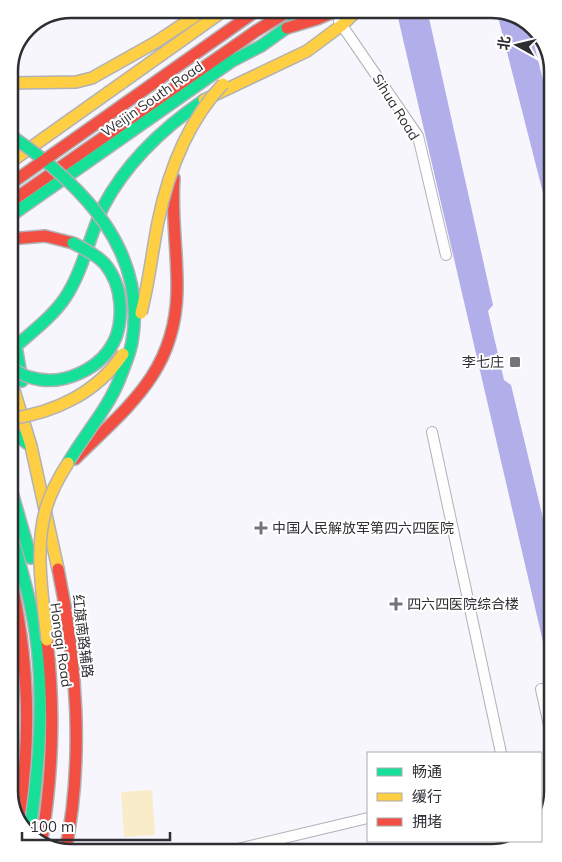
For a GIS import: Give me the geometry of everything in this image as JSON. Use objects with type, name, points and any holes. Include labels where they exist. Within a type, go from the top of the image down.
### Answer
[{"type":"main road","points":[[18,83],[76,82],[92,78],[156,42],[192,18]]},
{"type":"main road","points":[[18,157],[213,18]]},
{"type":"main road","name":"Weijin South Road","points":[[18,179],[246,18]]},
{"type":"main road","points":[[256,32],[261,18]]},
{"type":"main road","points":[[18,197],[278,18]]},
{"type":"main road","name":"Weijin South Road","points":[[18,210],[232,61],[261,46],[301,18]]},
{"type":"main road","points":[[287,28],[319,18]]},
{"type":"main road","points":[[18,343],[51,315],[64,299],[78,272],[96,223],[116,187],[146,149],[165,130],[207,98],[304,54],[321,43],[350,18]]},
{"type":"main road","points":[[18,418],[41,414],[72,402],[109,372],[120,359],[134,334],[144,303],[157,224],[187,133],[201,108],[261,46]]},
{"type":"main road","points":[[18,141],[48,162],[94,208],[115,240],[125,261],[133,287],[136,317],[129,356],[119,380],[104,408],[74,452],[50,499],[44,518],[41,554],[47,640]]},
{"type":"main road","points":[[65,469],[140,394],[159,367],[170,340],[177,295],[172,218],[176,163]]},
{"type":"main road","points":[[18,238],[38,236],[54,238],[73,244],[97,256],[104,263],[116,282],[122,314],[117,336],[111,347],[95,364],[81,374],[58,380],[37,379],[24,376],[18,372]]},
{"type":"main road","points":[[18,374],[26,409],[24,427]]},
{"type":"main road","name":"红旗南路辅路","points":[[18,406],[48,521],[66,607],[73,662],[76,719],[75,768],[67,844]]},
{"type":"main road","points":[[18,437],[30,446]]},
{"type":"main road","name":"Hongqi Road","points":[[18,513],[31,558],[53,682],[54,733],[50,783],[42,837]]},
{"type":"main road","points":[[18,561],[31,612],[38,664],[39,718],[35,792],[30,826]]},
{"type":"main road","points":[[18,605],[23,635],[28,701],[25,771],[20,808]]},
{"type":"main road","points":[[31,612],[66,607]]},
{"type":"street","name":"Sihua Road","points":[[336,18],[418,136],[446,255]]},
{"type":"street","points":[[432,432],[501,752]]},
{"type":"street","points":[[541,689],[544,703]]},
{"type":"street","points":[[259,844],[367,818]]},
{"type":"shaded area","points":[[398,18],[429,18],[493,305],[488,311],[504,380],[511,385],[544,522],[544,646]]},
{"type":"shaded area","points":[[498,18],[509,20],[521,26],[532,36],[544,84],[544,197]]},
{"type":"shaded area","points":[[152,790],[155,835],[124,837],[121,792]]},
{"type":"traffic: fast","points":[[18,211],[232,61],[261,46],[300,18]]},
{"type":"traffic: fast","points":[[18,344],[48,318],[65,298],[77,277],[103,207],[134,161],[174,122],[204,100]]},
{"type":"traffic: fast","points":[[18,141],[63,176],[85,199],[104,223],[120,249],[130,278],[134,309],[132,342],[128,356],[109,400],[68,463]]},
{"type":"traffic: fast","points":[[18,371],[26,376],[42,380],[68,378],[91,367],[102,358],[116,337],[120,316],[116,282],[101,260],[73,243]]},
{"type":"traffic: fast","points":[[18,358],[22,381]]},
{"type":"traffic: fast","points":[[18,436],[31,446]]},
{"type":"traffic: fast","points":[[18,513],[31,558]]},
{"type":"traffic: fast","points":[[18,559],[31,609],[39,662],[40,736],[30,826]]},
{"type":"traffic: slow","points":[[18,83],[76,82],[92,78],[156,42],[192,18]]},
{"type":"traffic: slow","points":[[18,157],[213,18]]},
{"type":"traffic: slow","points":[[204,100],[307,51],[349,18]]},
{"type":"traffic: slow","points":[[141,313],[167,185],[181,148],[199,114],[223,84]]},
{"type":"traffic: slow","points":[[18,417],[42,412],[73,399],[101,380],[123,354]]},
{"type":"traffic: slow","points":[[18,403],[31,446],[58,569]]},
{"type":"traffic: slow","points":[[47,640],[40,574],[42,524],[50,496],[68,463]]},
{"type":"traffic: jam","points":[[18,179],[246,18]]},
{"type":"traffic: jam","points":[[18,197],[277,18]]},
{"type":"traffic: jam","points":[[287,28],[319,18]]},
{"type":"traffic: jam","points":[[75,459],[130,405],[158,367],[168,345],[174,320],[177,292],[173,206],[174,178]]},
{"type":"traffic: jam","points":[[18,238],[45,236],[73,243]]},
{"type":"traffic: jam","points":[[58,569],[70,639],[76,711],[75,783],[67,844]]},
{"type":"traffic: jam","points":[[18,615],[24,666],[27,728],[20,807]]},
{"type":"traffic: jam","points":[[42,837],[52,742],[50,666],[47,640]]},
{"type":"place","name":"李七庄","points":[[515,362]]},
{"type":"place","name":"中国人民解放军第四六四医院","points":[[261,528]]},
{"type":"place","name":"四六四医院综合楼","points":[[396,604]]}]
